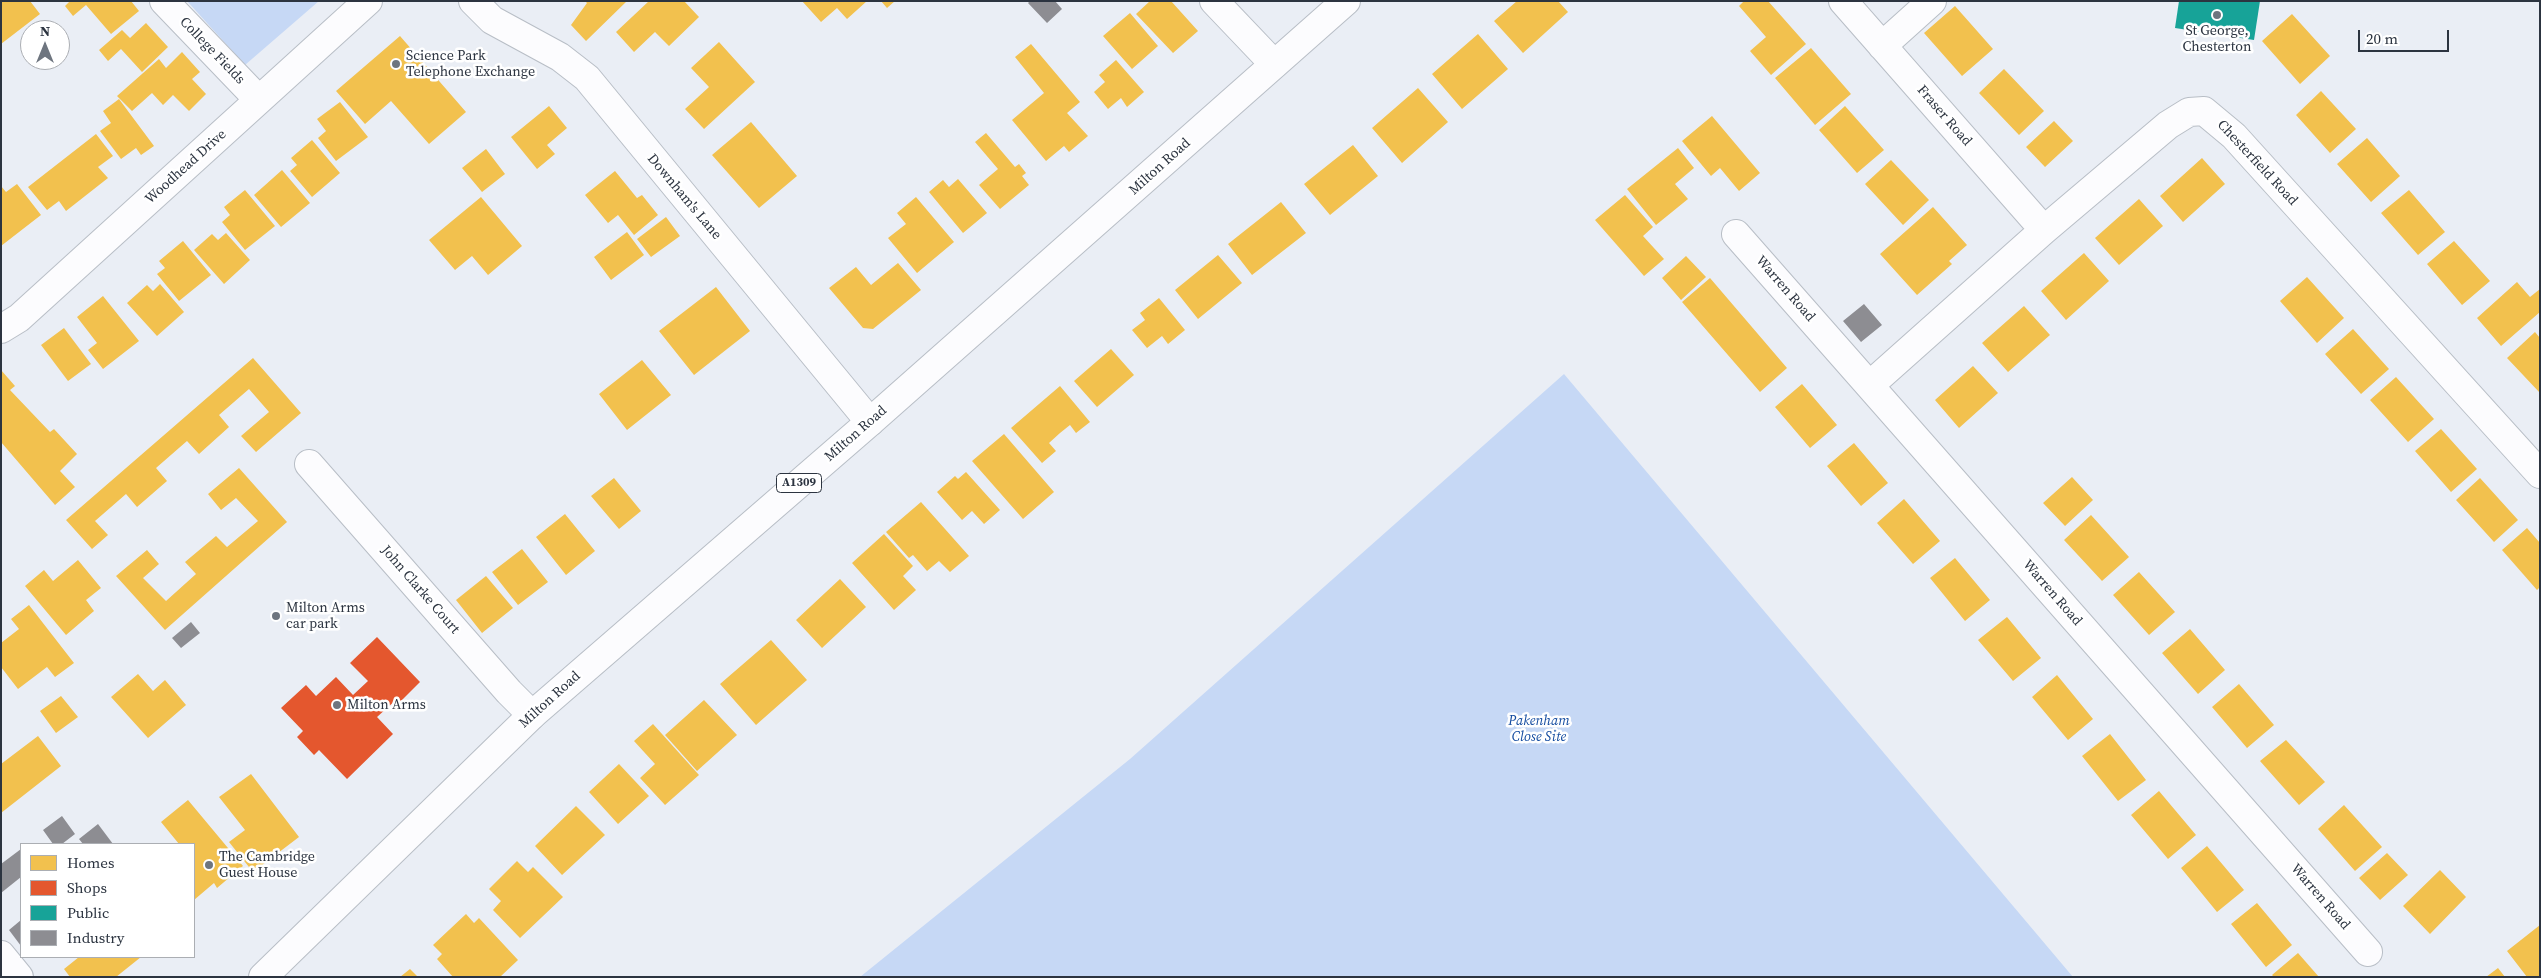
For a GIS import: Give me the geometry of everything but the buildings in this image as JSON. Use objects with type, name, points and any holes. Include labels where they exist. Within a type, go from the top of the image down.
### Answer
[{"type":"street","name":"College Fields","points":[[164,1],[259,100]]},
{"type":"street","name":"Woodhead Drive","points":[[1,329],[19,318],[368,1]]},
{"type":"street","name":"Downham's Lane","points":[[473,1],[492,20],[560,57],[586,78],[870,422]]},
{"type":"street","points":[[1214,1],[1274,64]]},
{"type":"street","name":"Milton Road","points":[[263,977],[532,715],[870,422],[1346,1]]},
{"type":"street","name":"Fraser Road","points":[[1843,1],[2044,230]]},
{"type":"street","points":[[1882,46],[1932,1]]},
{"type":"street","name":"Chesterfield Road","points":[[1870,385],[2044,230],[2168,125],[2189,112],[2204,111],[2234,136],[2540,474]]},
{"type":"street","name":"Warren Road","points":[[1736,234],[2368,952]]},
{"type":"street","name":"John Clarke Court","points":[[309,464],[509,692],[532,715]]},
{"type":"street","points":[[1,955],[19,977]]},
{"type":"green space","points":[[187,1],[319,1],[245,65]]},
{"type":"green space","name":"Pakenham Close Site","points":[[1564,374],[2073,977],[860,977],[1130,759]]},
{"type":"place","name":"St George, Chesterton","points":[[2217,15]]},
{"type":"place","name":"Science Park Telephone Exchange","points":[[396,64]]},
{"type":"place","name":"Milton Arms car park","points":[[276,616]]},
{"type":"place","name":"Milton Arms","points":[[337,705]]},
{"type":"place","name":"The Cambridge Guest House","points":[[209,865]]}]
